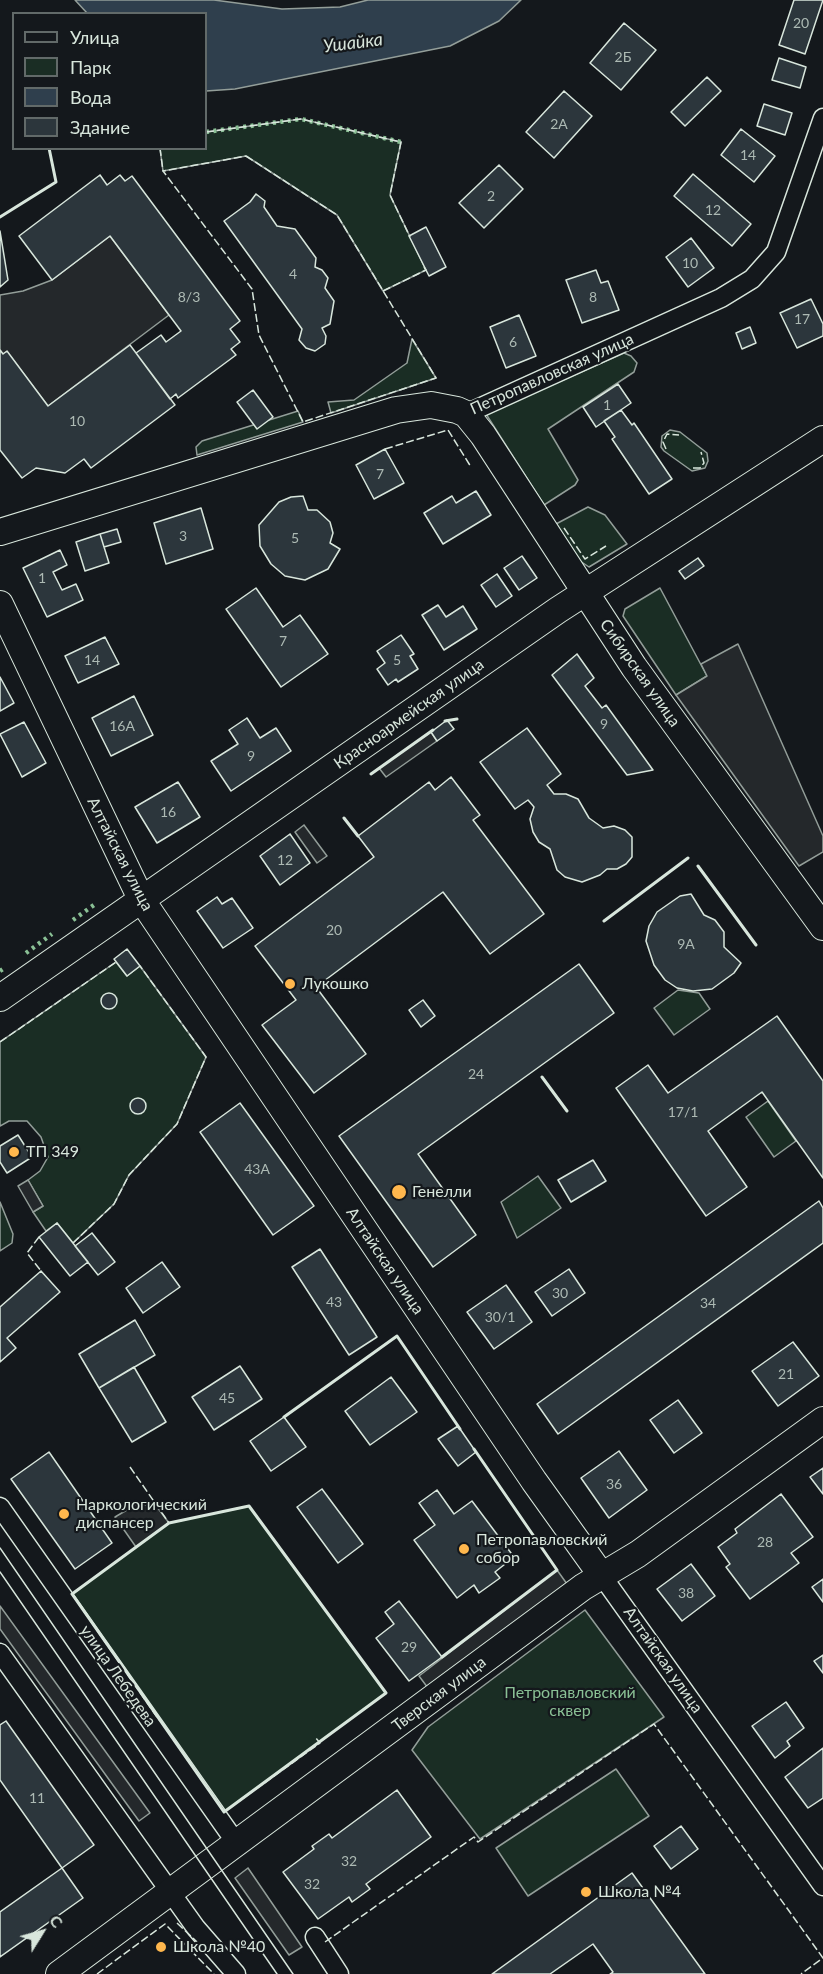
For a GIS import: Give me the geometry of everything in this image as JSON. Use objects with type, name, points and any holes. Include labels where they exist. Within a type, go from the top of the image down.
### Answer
[{"type":"main road","name":"Петропавловская улица","points":[[0,532],[396,410],[431,405],[466,414]]},
{"type":"main road","name":"Сибирская улица","points":[[466,414],[483,435],[633,667],[823,927]]},
{"type":"main road","name":"Красноармейская улица","points":[[0,998],[584,593],[823,439]]},
{"type":"main road","name":"Алтайская улица","points":[[2,613],[141,899],[534,1481],[602,1576]]},
{"type":"main road","name":"Тверская улица","points":[[59,1974],[583,1587],[638,1554],[823,1420]]},
{"type":"street","name":"Петропавловская улица","points":[[466,414],[721,298],[752,279],[776,252],[823,118]]},
{"type":"street","name":"улица Лебедева","points":[[0,1507],[237,1844]]},
{"type":"street","name":"Алтайская улица","points":[[602,1576],[823,1886]]},
{"type":"street","points":[[0,1653],[196,1928],[236,1974]]},
{"type":"street","points":[[315,1937],[339,1974]]},
{"type":"green space","points":[[301,119],[401,142],[390,195],[426,270],[383,291],[337,215],[246,156],[163,171],[160,150],[207,150],[207,132]]},
{"type":"green space","points":[[412,339],[436,378],[331,413],[328,402],[354,400],[407,363]]},
{"type":"green space","points":[[624,353],[631,356],[637,363],[634,372],[548,429],[578,480],[575,485],[544,505],[486,414]]},
{"type":"green space","points":[[298,411],[303,422],[197,455],[196,447],[202,441]]},
{"type":"green space","points":[[670,430],[680,432],[707,453],[708,461],[705,468],[692,471],[664,451],[661,447],[662,436]]},
{"type":"green space","points":[[588,507],[605,515],[627,544],[589,567],[580,561],[556,524]]},
{"type":"green space","points":[[660,588],[707,676],[676,695],[623,616],[625,609]]},
{"type":"green space","points":[[116,962],[127,976],[140,966],[206,1057],[177,1124],[129,1175],[114,1204],[73,1243],[57,1223],[46,1231],[33,1212],[43,1206],[28,1180],[40,1171],[48,1157],[41,1137],[27,1121],[9,1121],[0,1126],[0,1042]]},
{"type":"green space","points":[[678,990],[699,993],[710,1009],[674,1035],[654,1008]]},
{"type":"green space","points":[[768,1101],[796,1141],[774,1157],[746,1117]]},
{"type":"green space","points":[[538,1176],[561,1208],[517,1238],[501,1202]]},
{"type":"green space","points":[[0,1202],[13,1234],[12,1243],[0,1251]]},
{"type":"green space","points":[[249,1506],[386,1693],[224,1812],[72,1594],[169,1523]]},
{"type":"green space","name":"Петропавловский сквер","points":[[585,1610],[664,1717],[480,1839],[412,1750],[428,1727]]},
{"type":"green space","points":[[616,1769],[649,1816],[528,1896],[496,1848]]},
{"type":"shaded area","points":[[110,236],[169,315],[48,406],[7,352],[3,354],[0,350],[0,295],[23,291],[52,280]]},
{"type":"shaded area","points":[[738,644],[823,836],[823,852],[799,866],[676,695],[707,676],[701,664]]},
{"type":"shaded area","points":[[431,732],[437,741],[386,777],[379,768]]},
{"type":"shaded area","points":[[304,825],[327,856],[317,863],[295,832]]},
{"type":"shaded area","points":[[28,1180],[43,1206],[33,1212],[18,1186]]},
{"type":"shaded area","points":[[137,1504],[157,1507],[169,1523],[136,1547],[115,1517]]},
{"type":"shaded area","points":[[557,1570],[567,1584],[428,1688],[419,1676]]},
{"type":"shaded area","points":[[0,1606],[150,1813],[139,1821],[0,1629]]},
{"type":"shaded area","points":[[248,1868],[302,1947],[289,1955],[235,1878]]},
{"type":"water","name":"Ушайка","points":[[75,0],[214,0],[282,9],[340,7],[368,0],[521,0],[499,21],[450,46],[235,89],[207,91],[207,12],[86,12]]},
{"type":"building","points":[[794,0],[823,0],[805,54],[779,45]]},
{"type":"building","points":[[624,23],[656,50],[621,90],[590,63]]},
{"type":"building","points":[[779,58],[806,67],[800,88],[772,80]]},
{"type":"building","points":[[707,77],[721,91],[685,126],[671,112]]},
{"type":"building","points":[[564,91],[592,116],[554,158],[526,132]]},
{"type":"building","points":[[764,104],[792,113],[785,135],[757,126]]},
{"type":"building","points":[[741,129],[775,156],[754,182],[721,155]]},
{"type":"building","points":[[499,165],[523,189],[484,228],[459,203]]},
{"type":"building","points":[[693,174],[751,224],[732,246],[674,196]]},
{"type":"building","points":[[100,175],[107,185],[120,175],[125,181],[132,176],[240,321],[230,329],[240,342],[231,349],[236,355],[178,398],[176,394],[170,399],[136,353],[161,335],[166,342],[181,331],[110,236],[52,280],[19,236]]},
{"type":"building","points":[[256,194],[265,201],[264,207],[277,226],[295,229],[316,258],[315,267],[322,270],[328,278],[325,288],[334,301],[330,324],[322,328],[326,336],[325,344],[315,351],[306,348],[299,340],[302,329],[224,221],[250,202]]},
{"type":"building","points":[[426,227],[446,267],[429,276],[409,236]]},
{"type":"building","points":[[0,231],[8,280],[0,287]]},
{"type":"building","points":[[691,238],[714,268],[688,287],[666,257]]},
{"type":"building","points":[[596,270],[601,283],[608,281],[619,310],[582,323],[566,280]]},
{"type":"building","points":[[811,299],[823,324],[823,336],[797,348],[780,313]]},
{"type":"building","points":[[519,315],[536,356],[506,368],[490,327]]},
{"type":"building","points":[[750,327],[756,343],[742,349],[736,333]]},
{"type":"building","points":[[130,345],[175,405],[91,468],[84,459],[65,473],[36,468],[22,478],[0,450],[0,350],[3,354],[7,351],[48,406]]},
{"type":"building","points":[[618,384],[631,403],[596,427],[583,407]]},
{"type":"building","points":[[253,390],[273,417],[257,429],[237,402]]},
{"type":"building","points":[[621,410],[632,425],[634,423],[672,479],[649,494],[612,439],[615,437],[604,421]]},
{"type":"building","points":[[385,449],[404,483],[374,499],[356,465]]},
{"type":"building","points":[[476,491],[491,515],[443,544],[424,513],[452,496],[456,503]]},
{"type":"building","points":[[303,496],[308,510],[317,510],[330,522],[333,533],[330,543],[340,549],[328,569],[305,580],[285,576],[271,564],[260,546],[259,525],[279,502],[291,497]]},
{"type":"building","points":[[201,508],[213,549],[166,564],[154,523]]},
{"type":"building","points":[[117,529],[121,542],[104,547],[100,534]]},
{"type":"building","points":[[100,534],[109,563],[85,571],[76,542]]},
{"type":"building","points":[[60,550],[67,565],[53,572],[62,590],[76,584],[83,600],[47,617],[23,568]]},
{"type":"building","points":[[522,556],[537,578],[519,590],[504,568]]},
{"type":"building","points":[[698,558],[704,566],[685,579],[679,571]]},
{"type":"building","points":[[497,574],[512,596],[496,607],[481,585]]},
{"type":"building","points":[[256,588],[283,627],[300,615],[328,654],[281,687],[226,609]]},
{"type":"building","points":[[438,605],[446,617],[463,606],[477,629],[444,650],[422,615]]},
{"type":"building","points":[[401,635],[414,654],[410,656],[418,669],[398,682],[396,679],[388,685],[377,669],[385,663],[377,651]]},
{"type":"building","points":[[105,637],[119,664],[78,683],[65,656]]},
{"type":"building","points":[[577,654],[594,678],[585,686],[602,708],[606,705],[653,770],[627,775],[552,675]]},
{"type":"building","points":[[0,677],[14,703],[0,711]]},
{"type":"building","points":[[134,696],[153,735],[111,756],[92,718]]},
{"type":"building","points":[[247,718],[260,738],[276,728],[291,751],[231,791],[211,761],[238,744],[229,730]]},
{"type":"building","points":[[447,720],[454,729],[437,741],[431,732]]},
{"type":"building","points":[[24,722],[46,763],[22,777],[0,734]]},
{"type":"building","points":[[527,728],[561,774],[547,785],[554,794],[566,794],[578,799],[589,818],[603,828],[614,826],[625,830],[632,837],[632,857],[626,864],[617,869],[607,869],[600,875],[582,882],[565,877],[557,870],[550,849],[539,842],[533,832],[530,819],[534,807],[528,800],[515,809],[480,762]]},
{"type":"building","points":[[451,777],[480,815],[473,820],[544,914],[490,954],[443,892],[316,987],[366,1054],[314,1093],[262,1025],[296,1000],[255,946],[374,857],[358,836],[429,782],[435,790]]},
{"type":"building","points":[[178,782],[200,817],[157,843],[135,807]]},
{"type":"building","points":[[290,834],[310,863],[280,885],[260,856]]},
{"type":"building","points":[[691,894],[704,915],[715,920],[724,932],[724,947],[741,963],[734,973],[712,989],[693,991],[677,988],[665,980],[654,965],[646,941],[649,926],[657,912],[680,896]]},
{"type":"building","points":[[217,897],[222,904],[232,898],[253,928],[223,948],[197,911]]},
{"type":"building","points":[[127,949],[140,966],[127,976],[114,959]]},
{"type":"building","points":[[579,964],[614,1013],[418,1154],[476,1235],[433,1267],[339,1136]]},
{"type":"building","points":[[106,993],[112,993],[117,1001],[115,1007],[106,1009],[101,1004],[101,998]]},
{"type":"building","points":[[423,1000],[435,1016],[421,1027],[409,1010]]},
{"type":"building","points":[[777,1016],[823,1081],[823,1178],[762,1092],[708,1131],[747,1187],[706,1216],[616,1088],[648,1065],[668,1093]]},
{"type":"building","points":[[135,1098],[141,1098],[146,1106],[144,1112],[135,1114],[130,1109],[130,1103]]},
{"type":"building","points":[[240,1103],[314,1206],[273,1235],[200,1132]]},
{"type":"building","name":"ТП 349","points":[[18,1135],[32,1157],[7,1173],[0,1162],[0,1146]]},
{"type":"building","points":[[593,1160],[606,1181],[571,1202],[558,1180]]},
{"type":"building","points":[[819,1201],[823,1208],[823,1243],[558,1434],[537,1404]]},
{"type":"building","points":[[57,1223],[88,1262],[70,1276],[39,1237]]},
{"type":"building","points":[[92,1233],[115,1262],[98,1275],[75,1246]]},
{"type":"building","points":[[320,1249],[377,1337],[349,1355],[292,1267]]},
{"type":"building","points":[[162,1262],[180,1287],[143,1313],[126,1288]]},
{"type":"building","points":[[569,1269],[585,1293],[552,1316],[535,1292]]},
{"type":"building","points":[[41,1271],[60,1292],[7,1338],[16,1348],[0,1362],[0,1307]]},
{"type":"building","points":[[506,1285],[532,1322],[494,1349],[467,1312]]},
{"type":"building","points":[[135,1320],[155,1355],[99,1388],[79,1354]]},
{"type":"building","points":[[793,1342],[819,1376],[778,1406],[752,1371]]},
{"type":"building","points":[[240,1366],[262,1399],[214,1430],[192,1397]]},
{"type":"building","points":[[134,1367],[166,1422],[132,1442],[99,1388]]},
{"type":"building","points":[[391,1377],[417,1412],[370,1445],[345,1411]]},
{"type":"building","points":[[678,1400],[702,1433],[674,1453],[650,1420]]},
{"type":"building","points":[[284,1417],[306,1447],[271,1471],[250,1441]]},
{"type":"building","points":[[458,1426],[476,1452],[458,1466],[438,1439]]},
{"type":"building","points":[[619,1451],[647,1490],[609,1518],[581,1478]]},
{"type":"building","name":"Наркологический диспансер","points":[[49,1452],[112,1543],[75,1569],[11,1479]]},
{"type":"building","points":[[823,1468],[823,1494],[810,1477]]},
{"type":"building","points":[[322,1489],[363,1544],[338,1563],[297,1507]]},
{"type":"building","name":"Петропавловский собор","points":[[437,1490],[454,1514],[472,1501],[514,1557],[495,1572],[500,1578],[479,1593],[474,1585],[457,1598],[414,1540],[435,1525],[419,1503]]},
{"type":"building","points":[[781,1494],[813,1537],[791,1553],[799,1563],[750,1599],[726,1567],[730,1564],[718,1547],[737,1533],[735,1529]]},
{"type":"building","points":[[691,1564],[715,1596],[682,1621],[657,1589]]},
{"type":"building","points":[[823,1579],[823,1602],[812,1587]]},
{"type":"building","points":[[399,1601],[442,1657],[409,1681],[376,1638],[394,1624],[385,1612]]},
{"type":"building","points":[[823,1655],[823,1673],[814,1661]]},
{"type":"building","points":[[786,1702],[804,1728],[787,1741],[790,1746],[775,1758],[752,1726]]},
{"type":"building","points":[[6,1721],[94,1845],[62,1868],[0,1780],[0,1725]]},
{"type":"building","points":[[823,1748],[823,1798],[808,1808],[785,1777]]},
{"type":"building","points":[[397,1790],[431,1837],[366,1884],[370,1889],[352,1902],[349,1897],[318,1919],[283,1872],[314,1849],[312,1846],[329,1834],[332,1838]]},
{"type":"building","points":[[681,1826],[698,1849],[671,1869],[654,1846]]},
{"type":"building","points":[[62,1868],[83,1898],[0,1957],[0,1912]]},
{"type":"building","points":[[632,1873],[705,1974],[610,1974],[613,1972],[593,1944],[550,1974],[492,1974]]},
{"type":"tram line","points":[[0,1548],[293,1974]]},
{"type":"tram line","points":[[0,1572],[277,1974]]},
{"type":"hedge","points":[[207,132],[301,119],[401,142]]},
{"type":"hedge","points":[[73,920],[94,905]]},
{"type":"hedge","points":[[26,953],[52,934]]},
{"type":"fence","points":[[207,132],[301,119],[401,142],[390,195],[410,237]]},
{"type":"fence","points":[[160,150],[163,171]]},
{"type":"fence","points":[[246,156],[337,215],[436,378],[303,422],[259,335],[252,289],[163,171],[246,156]]},
{"type":"fence","points":[[383,291],[426,270],[424,267]]},
{"type":"fence","points":[[385,449],[448,430],[471,467]]},
{"type":"fence","points":[[666,449],[663,442],[667,434],[679,435]]},
{"type":"fence","points":[[693,468],[700,468],[704,463],[701,452]]},
{"type":"fence","points":[[564,528],[585,559],[606,546]]},
{"type":"fence","points":[[0,1042],[116,962]]},
{"type":"fence","points":[[73,1243],[114,1204],[129,1175],[177,1124],[206,1057],[140,966]]},
{"type":"fence","points":[[39,1237],[27,1253],[41,1271]]},
{"type":"fence","points":[[130,1467],[169,1523],[72,1594],[159,1720]]},
{"type":"fence","points":[[325,1942],[474,1837],[478,1842],[654,1724],[823,1958],[801,1974]]},
{"type":"fence","points":[[221,1808],[224,1812],[320,1743],[315,1737]]},
{"type":"fence","points":[[177,1923],[197,1942]]},
{"type":"fence","points":[[97,1974],[165,1924],[214,1974]]},
{"type":"wall","points":[[0,217],[56,182],[49,150]]},
{"type":"wall","points":[[445,721],[457,719]]},
{"type":"wall","points":[[371,774],[433,730]]},
{"type":"wall","points":[[344,818],[358,836]]},
{"type":"wall","points":[[604,921],[688,858]]},
{"type":"wall","points":[[698,866],[756,945]]},
{"type":"wall","points":[[542,1077],[567,1111]]},
{"type":"wall","points":[[284,1417],[397,1336],[460,1429]]},
{"type":"wall","points":[[442,1657],[557,1570],[474,1449]]},
{"type":"wall","points":[[249,1506],[386,1693],[224,1812],[72,1594],[169,1523],[249,1506]]},
{"type":"place","name":"Лукошко","points":[[290,984]]},
{"type":"place","name":"ТП 349","points":[[14,1152]]},
{"type":"place","name":"Генелли","points":[[399,1192]]},
{"type":"place","name":"Наркологический диспансер","points":[[64,1514]]},
{"type":"place","name":"Петропавловский собор","points":[[464,1549]]},
{"type":"place","name":"Школа №4","points":[[586,1892]]},
{"type":"place","name":"Школа №40","points":[[161,1947]]}]
